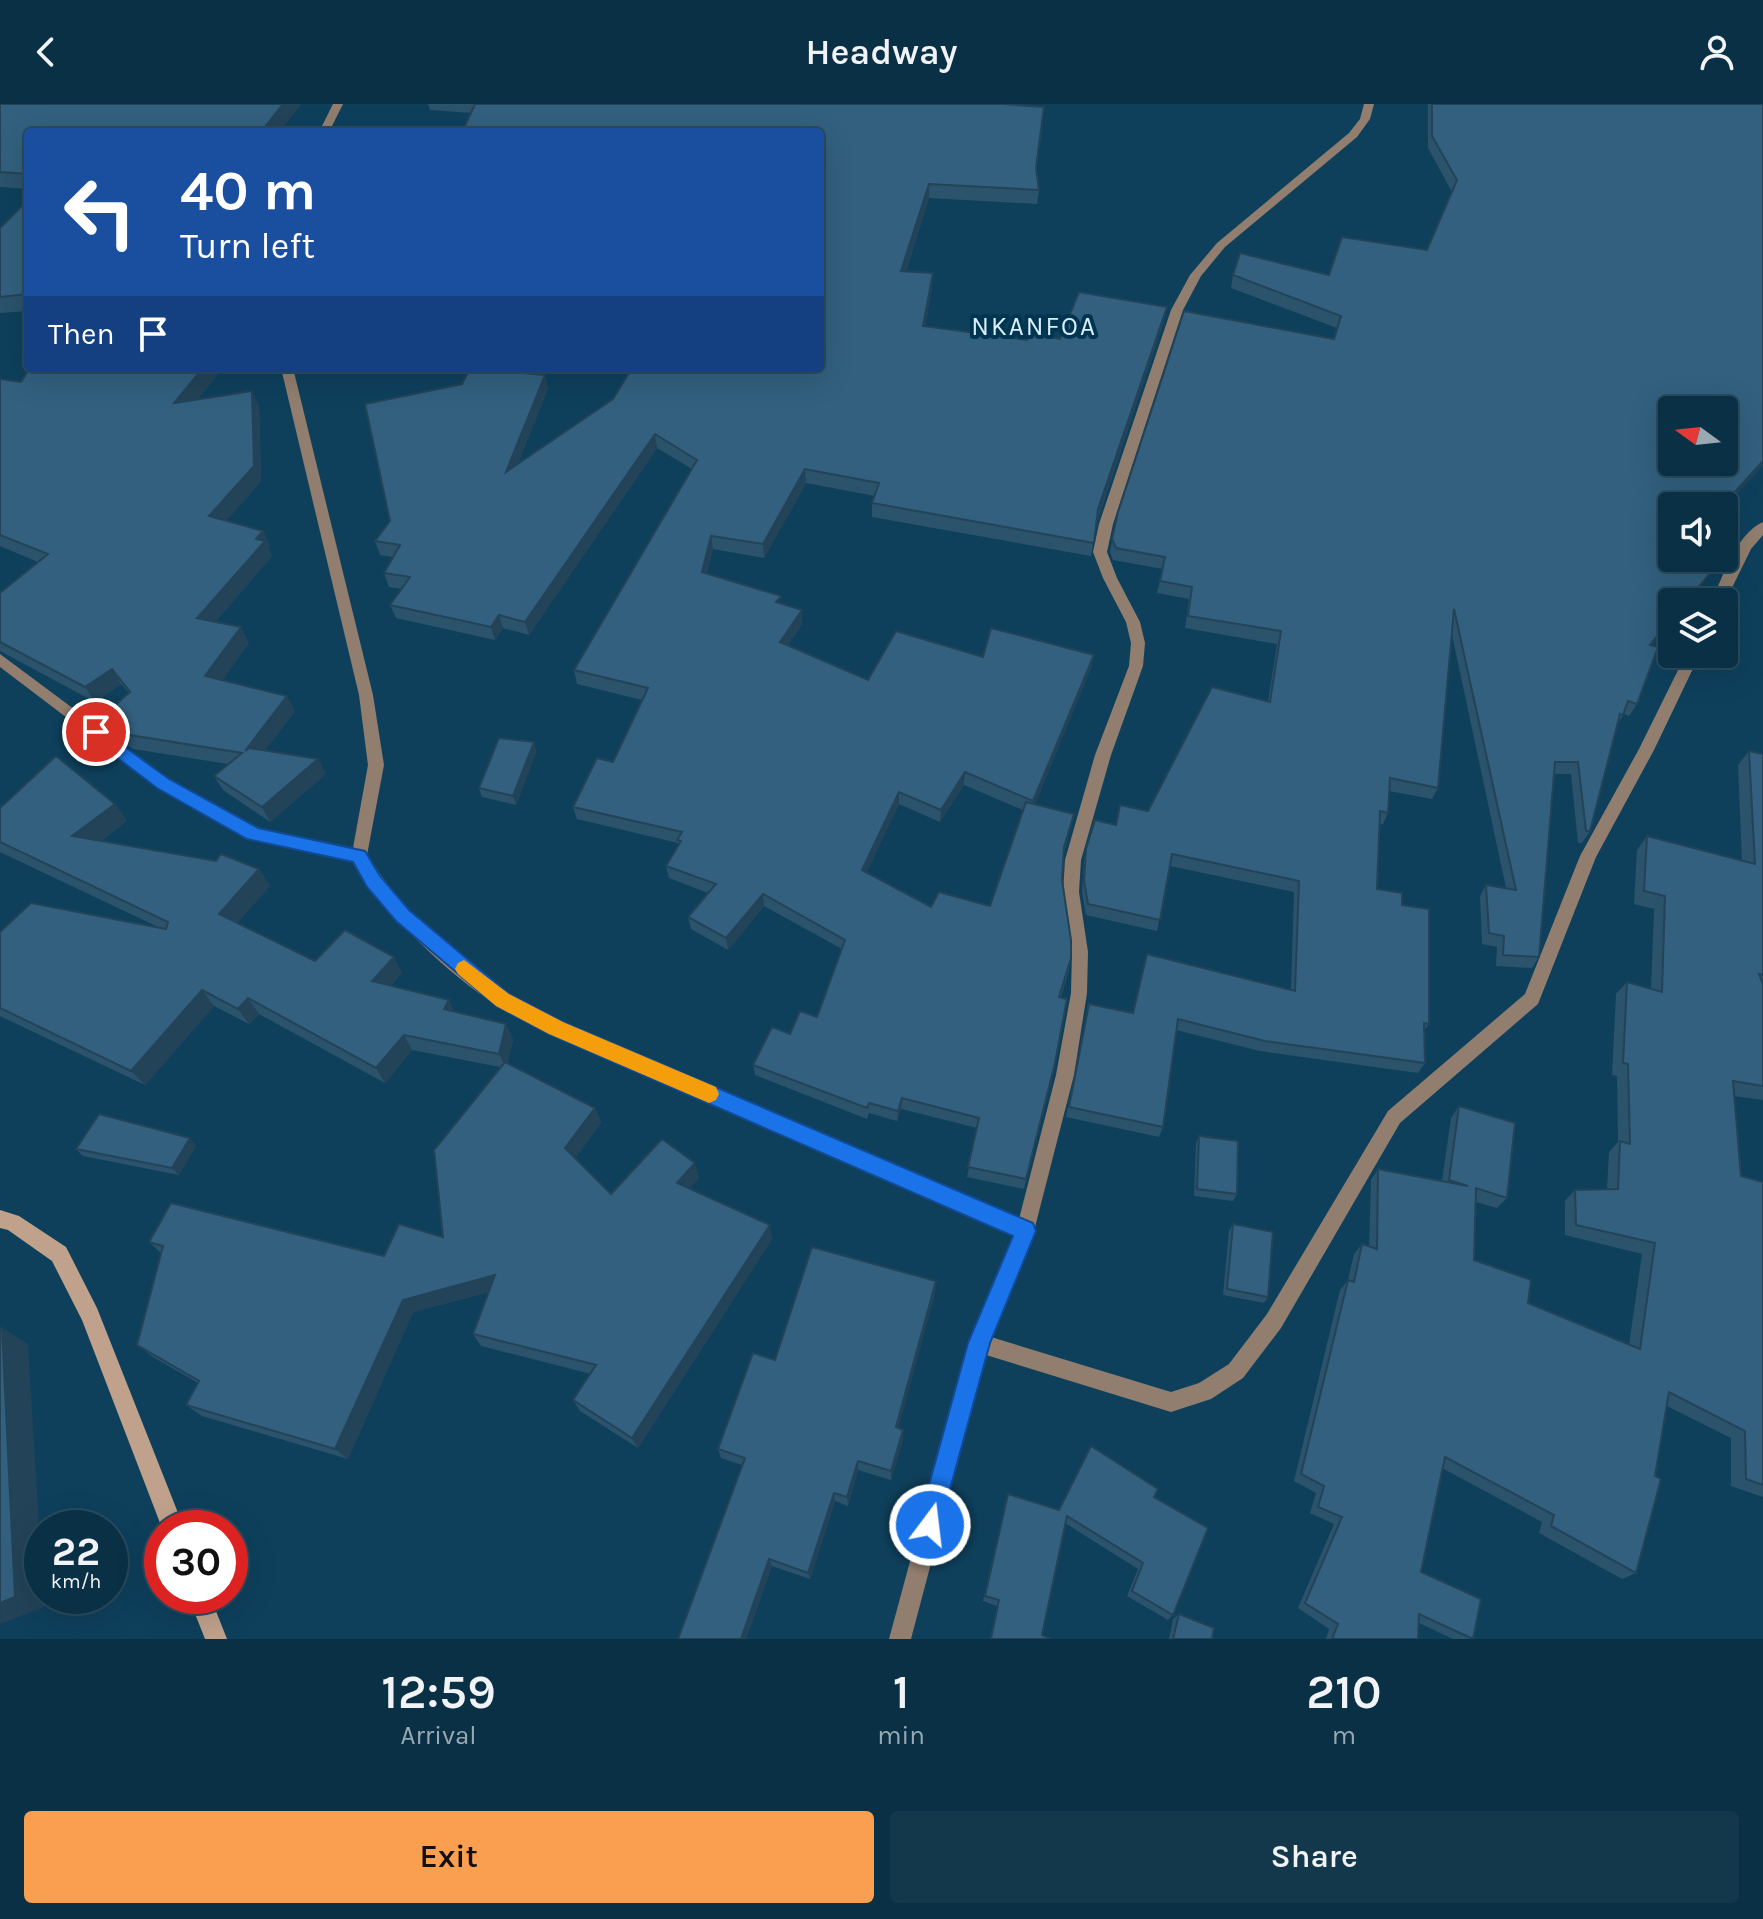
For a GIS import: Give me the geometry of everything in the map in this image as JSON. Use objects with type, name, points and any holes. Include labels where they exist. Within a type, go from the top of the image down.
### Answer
[{"type":"street","points":[[326,128],[338,104]]},
{"type":"street","points":[[900,1639],[979,1343],[1025,1231],[1065,1075],[1079,993],[1080,952],[1071,892],[1073,860],[1103,755],[1136,666],[1138,643],[1133,622],[1100,552],[1106,524],[1177,310],[1196,275],[1221,245],[1353,135],[1365,119],[1369,104]]},
{"type":"street","points":[[288,372],[366,695],[376,765],[359,856],[373,881],[402,915],[503,1000],[556,1028],[1025,1231]]},
{"type":"street","points":[[1725,588],[1745,547],[1763,527]]},
{"type":"street","points":[[0,659],[163,783],[254,834],[359,856]]},
{"type":"street","points":[[979,1343],[1171,1402],[1204,1392],[1236,1371],[1274,1321],[1394,1117],[1532,999],[1588,856],[1686,668]]},
{"type":"street","points":[[0,1219],[12,1222],[59,1254],[90,1315],[166,1510]]},
{"type":"street","points":[[206,1614],[216,1639]]},
{"type":"building","points":[[0,104],[283,104],[264,128],[24,128],[24,174],[0,172]]},
{"type":"building","points":[[475,104],[1004,104],[1044,107],[1036,168],[1039,190],[929,184],[901,271],[933,273],[923,326],[1027,340],[1029,334],[1060,339],[1079,292],[1167,307],[1098,509],[1094,543],[872,503],[879,483],[805,469],[763,544],[711,536],[702,572],[781,596],[776,602],[802,610],[780,642],[868,680],[896,631],[983,657],[991,628],[1094,655],[1033,801],[965,772],[941,810],[899,792],[862,870],[931,907],[939,892],[990,906],[1026,802],[1074,814],[1064,847],[1062,880],[1071,958],[1059,997],[1067,999],[1055,1063],[1026,1179],[968,1167],[979,1118],[902,1098],[898,1111],[869,1103],[867,1108],[753,1065],[772,1027],[790,1034],[800,1011],[817,1017],[845,940],[763,894],[726,938],[688,917],[716,884],[666,866],[681,841],[677,840],[682,832],[573,807],[597,758],[613,762],[648,688],[574,670],[697,460],[655,434],[525,622],[499,615],[491,627],[390,605],[410,577],[384,573],[400,545],[375,541],[390,521],[365,404],[462,384],[468,372],[545,375],[506,472],[613,399],[630,372],[824,372],[824,128],[464,128]]},
{"type":"building","points":[[1432,104],[1763,104],[1763,461],[1735,492],[1658,492],[1658,572],[1711,572],[1698,588],[1658,588],[1658,635],[1650,645],[1658,647],[1637,704],[1628,701],[1623,715],[1620,714],[1590,831],[1586,831],[1578,762],[1555,762],[1539,957],[1503,955],[1504,936],[1489,933],[1486,885],[1516,890],[1454,609],[1438,788],[1390,778],[1388,813],[1380,811],[1377,889],[1402,893],[1402,905],[1429,909],[1429,1024],[1424,1023],[1425,1063],[1265,1041],[1178,1019],[1163,1127],[1069,1107],[1089,1004],[1133,1013],[1147,954],[1295,991],[1299,881],[1172,854],[1160,920],[1088,904],[1084,881],[1086,849],[1095,820],[1116,825],[1120,805],[1148,811],[1212,687],[1270,702],[1281,631],[1188,616],[1192,587],[1160,581],[1165,557],[1116,548],[1112,539],[1118,512],[1184,311],[1334,339],[1341,316],[1233,275],[1240,253],[1329,275],[1342,237],[1427,250],[1457,180],[1432,136]]},
{"type":"building","points":[[24,204],[24,294],[0,297],[0,228]]},
{"type":"building","points":[[27,372],[200,372],[174,403],[252,391],[254,466],[209,516],[263,531],[256,539],[265,541],[197,618],[241,627],[205,676],[287,696],[245,751],[249,748],[318,759],[262,807],[214,776],[242,753],[123,734],[102,719],[114,712],[110,710],[130,692],[112,669],[85,687],[0,642],[0,593],[48,554],[0,535],[0,379],[21,382]]},
{"type":"building","points":[[499,738],[534,742],[513,796],[479,788]]},
{"type":"building","points":[[1749,751],[1763,754],[1763,975],[1759,974],[1763,984],[1763,1086],[1733,1081],[1741,1176],[1763,1182],[1763,1485],[1746,1479],[1745,1431],[1669,1392],[1655,1476],[1661,1479],[1636,1573],[1551,1526],[1554,1515],[1445,1457],[1421,1572],[1481,1599],[1473,1639],[1419,1614],[1418,1639],[1332,1639],[1338,1624],[1305,1603],[1342,1517],[1318,1507],[1324,1486],[1301,1474],[1348,1280],[1354,1282],[1362,1244],[1377,1249],[1378,1169],[1468,1186],[1449,1180],[1459,1106],[1515,1123],[1507,1198],[1476,1188],[1474,1260],[1531,1280],[1528,1303],[1640,1349],[1655,1243],[1576,1225],[1575,1190],[1618,1189],[1620,1141],[1630,1144],[1628,1064],[1623,1063],[1627,982],[1662,992],[1665,896],[1644,891],[1647,836],[1755,864]]},
{"type":"building","points":[[56,756],[115,804],[72,836],[216,861],[221,854],[259,869],[219,914],[315,961],[345,930],[394,957],[372,981],[449,1000],[444,1009],[506,1024],[499,1054],[404,1035],[376,1068],[248,998],[238,1009],[202,990],[131,1071],[0,1008],[0,932],[31,903],[166,929],[168,922],[0,842],[0,808]]},
{"type":"building","points":[[505,1062],[595,1108],[565,1148],[611,1194],[662,1139],[695,1163],[677,1183],[770,1225],[632,1438],[573,1400],[596,1365],[473,1334],[495,1275],[403,1300],[335,1449],[186,1405],[199,1381],[137,1345],[163,1246],[149,1242],[171,1203],[384,1256],[399,1224],[443,1237],[434,1150]]},
{"type":"building","points":[[99,1114],[190,1138],[172,1168],[76,1149]]},
{"type":"building","points":[[1199,1136],[1238,1141],[1237,1194],[1197,1189]]},
{"type":"building","points":[[1233,1224],[1273,1232],[1268,1297],[1227,1289]]},
{"type":"building","points":[[812,1247],[936,1281],[896,1427],[903,1430],[891,1471],[858,1461],[847,1497],[834,1493],[808,1573],[769,1559],[741,1639],[678,1639],[745,1458],[718,1449],[753,1353],[775,1360]]},
{"type":"building","points":[[0,1329],[15,1597],[0,1603]]},
{"type":"building","points":[[1091,1446],[1158,1489],[1154,1497],[1208,1528],[1173,1615],[1132,1591],[1143,1563],[1067,1516],[1042,1635],[1051,1639],[991,1639],[999,1600],[985,1596],[1008,1494],[1059,1510]]},
{"type":"building","points":[[1179,1614],[1214,1628],[1212,1639],[1173,1639]]},
{"type":"slow traffic","points":[[464,969],[503,1000],[556,1028],[709,1094]]},
{"type":"district","name":"NKANFOA","points":[[1034,326]]},
{"type":"route","points":[[96,732],[163,783],[254,834],[359,856],[373,881],[402,915],[503,1000],[556,1028],[1025,1231],[979,1343],[930,1525]]}]
